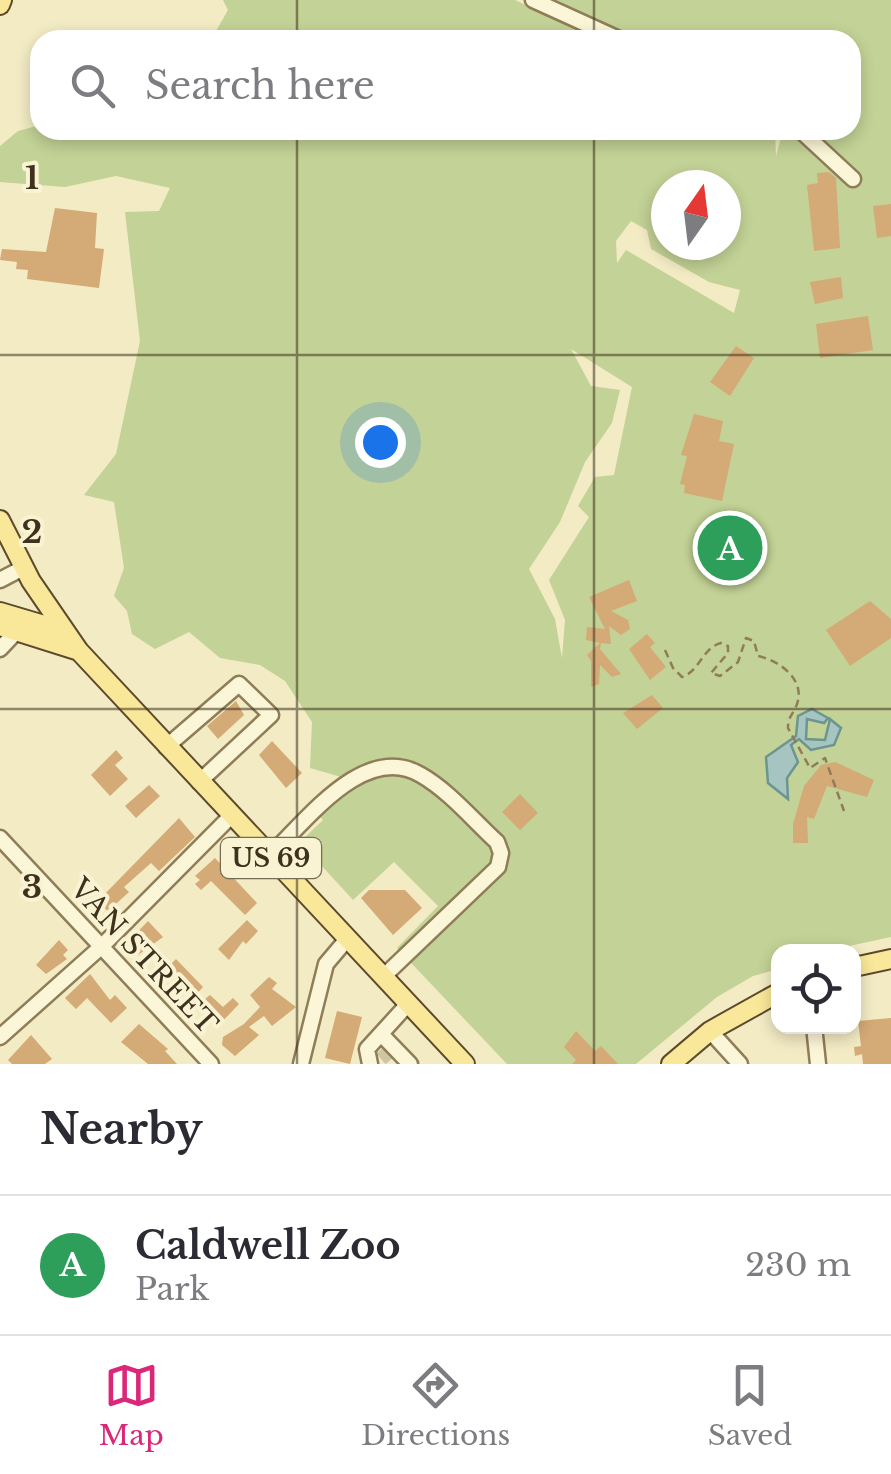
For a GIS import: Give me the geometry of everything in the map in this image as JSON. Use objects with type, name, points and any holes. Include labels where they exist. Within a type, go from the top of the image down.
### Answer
[{"type":"main road","name":"US 69","points":[[2,530],[79,651],[465,1064]]},
{"type":"main road","points":[[0,612],[64,631]]},
{"type":"main road","points":[[8,629],[79,651]]},
{"type":"main road","points":[[861,965],[891,960]]},
{"type":"main road","points":[[670,1064],[710,1031],[771,997]]},
{"type":"street","points":[[533,0],[599,30]]},
{"type":"street","points":[[811,140],[853,179]]},
{"type":"street","points":[[0,580],[23,568]]},
{"type":"street","points":[[0,649],[8,629]]},
{"type":"street","points":[[166,747],[240,684],[271,714],[200,782]]},
{"type":"street","points":[[269,856],[368,770],[400,766],[425,777],[500,847],[498,867],[384,977]]},
{"type":"street","points":[[0,1037],[102,946],[231,816]]},
{"type":"street","name":"VAN STREET","points":[[0,838],[211,1064]]},
{"type":"street","points":[[301,1064],[326,964],[348,938]]},
{"type":"street","points":[[391,1058],[366,1050],[408,1004]]},
{"type":"street","points":[[710,1031],[731,1061]]},
{"type":"street","points":[[382,1034],[391,1058]]},
{"type":"street","points":[[815,1034],[818,1064]]},
{"type":"path","points":[[666,650],[672,668],[682,678],[693,672],[712,646],[724,643],[728,653],[710,672],[720,676],[738,662],[744,640],[752,638],[758,656],[776,661],[795,680],[796,705],[788,717],[793,737],[810,768],[826,758],[827,773],[844,811]]},
{"type":"green space","points":[[223,0],[515,0],[579,30],[217,30],[228,10]]},
{"type":"green space","points":[[553,0],[891,0],[891,937],[858,944],[771,944],[771,971],[753,976],[717,997],[636,1064],[507,1064],[397,948],[438,906],[394,862],[353,900],[300,842],[323,820],[312,806],[341,777],[310,768],[312,722],[285,681],[260,665],[220,658],[189,632],[155,649],[132,634],[127,611],[114,596],[124,568],[114,502],[84,495],[116,454],[140,341],[125,212],[159,211],[170,188],[116,176],[65,187],[0,182],[0,146],[18,131],[30,128],[30,140],[775,140],[776,156],[780,140],[861,140],[861,30],[618,30]],"holes":[[[571,349],[632,387],[614,475],[595,477],[578,506],[589,517],[549,580],[565,620],[562,658],[555,619],[529,569],[560,522],[585,462],[612,423],[620,390],[591,386]]]},
{"type":"water","points":[[812,709],[828,718],[824,723],[807,719],[806,739],[825,740],[830,719],[841,728],[834,745],[811,750],[799,739],[791,745],[798,762],[787,778],[788,799],[768,783],[766,757],[796,736],[798,716]]},
{"type":"building","points":[[829,172],[836,178],[840,248],[814,251],[807,185],[818,183],[817,173]]},
{"type":"building","points":[[891,204],[891,236],[877,238],[873,206]]},
{"type":"building","points":[[55,208],[97,213],[95,248],[104,249],[99,288],[27,279],[28,270],[16,269],[17,262],[0,260],[2,249],[46,252]]},
{"type":"building","points":[[841,277],[843,298],[815,304],[810,282]]},
{"type":"building","points":[[868,316],[873,350],[820,358],[816,324]]},
{"type":"building","points":[[736,346],[754,358],[730,396],[710,382]]},
{"type":"building","points":[[694,414],[723,421],[719,441],[734,444],[722,501],[684,493],[685,485],[680,484],[687,456],[681,455]]},
{"type":"building","points":[[629,580],[637,601],[611,611],[628,620],[630,629],[621,635],[609,626],[611,644],[601,643],[600,649],[621,674],[612,677],[600,665],[599,684],[591,687],[591,661],[587,655],[600,643],[586,640],[587,627],[605,629],[589,597]]},
{"type":"building","points":[[870,601],[891,619],[891,638],[850,666],[826,630]]},
{"type":"building","points":[[647,634],[655,643],[650,647],[666,667],[650,680],[629,649]]},
{"type":"building","points":[[652,695],[663,708],[637,729],[623,713]]},
{"type":"building","points":[[236,701],[244,715],[218,739],[207,726]]},
{"type":"building","points":[[272,741],[302,773],[286,788],[259,755]]},
{"type":"building","points":[[116,750],[123,758],[115,765],[128,779],[110,796],[91,775]]},
{"type":"building","points":[[835,762],[874,780],[867,797],[827,786],[814,819],[807,817],[808,843],[793,843],[793,824],[804,786],[821,765]]},
{"type":"building","points":[[149,785],[160,796],[136,818],[125,806]]},
{"type":"building","points":[[520,794],[538,813],[520,830],[502,812]]},
{"type":"building","points":[[179,818],[195,837],[159,871],[151,863],[124,887],[129,892],[108,911],[97,902]]},
{"type":"building","points":[[215,858],[257,903],[245,915],[211,881],[201,890],[195,884],[200,880],[195,876]]},
{"type":"building","points":[[369,890],[405,890],[422,908],[393,935],[361,898]]},
{"type":"building","points":[[247,920],[258,931],[246,944],[243,941],[229,960],[218,949]]},
{"type":"building","points":[[148,921],[163,937],[138,955],[127,943]]},
{"type":"building","points":[[59,940],[68,950],[63,955],[67,959],[46,974],[36,965]]},
{"type":"building","points":[[176,959],[203,987],[191,1000],[163,972]]},
{"type":"building","points":[[90,974],[110,1000],[115,995],[127,1008],[111,1023],[87,998],[76,1009],[65,998]]},
{"type":"building","points":[[269,977],[277,983],[272,989],[296,1007],[272,1026],[264,1016],[249,1027],[259,1035],[235,1056],[222,1045],[223,1037],[244,1024],[260,1007],[250,995]]},
{"type":"building","points":[[210,995],[223,1007],[233,998],[239,1004],[217,1027],[196,1006]]},
{"type":"building","points":[[337,1011],[362,1017],[350,1064],[325,1058]]},
{"type":"building","points":[[891,1018],[891,1064],[863,1064],[862,1054],[855,1056],[854,1047],[861,1046],[861,1021]]},
{"type":"building","points":[[139,1024],[168,1049],[165,1051],[177,1064],[148,1064],[121,1042]]},
{"type":"building","points":[[576,1031],[595,1051],[601,1046],[618,1064],[572,1064],[576,1060],[564,1047]]},
{"type":"building","points":[[31,1035],[52,1059],[45,1064],[12,1064],[8,1060]]},
{"type":"tunnel","points":[[381,1059],[390,1051]]},
{"type":"place","name":"Caldwell Zoo","points":[[730,548]]}]
